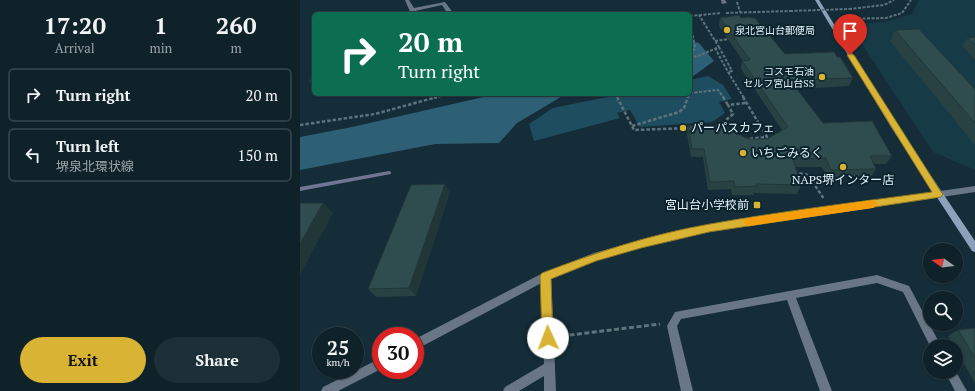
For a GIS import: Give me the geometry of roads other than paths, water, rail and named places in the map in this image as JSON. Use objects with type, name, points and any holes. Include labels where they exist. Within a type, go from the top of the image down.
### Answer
[{"type":"main road","points":[[818,0],[875,96],[938,194],[975,248]]},
{"type":"street","points":[[407,0],[413,12],[443,3],[450,12]]},
{"type":"street","points":[[424,339],[546,276],[594,257],[648,242],[709,228],[975,189]]},
{"type":"street","points":[[546,276],[550,391]]},
{"type":"street","points":[[687,391],[672,326],[678,315],[790,296],[877,279],[906,288],[932,339]]},
{"type":"street","points":[[790,296],[826,391]]},
{"type":"street","points":[[327,391],[372,367]]},
{"type":"street","points":[[509,391],[549,367]]},
{"type":"street","points":[[954,379],[960,391]]},
{"type":"waterway","points":[[300,189],[389,173]]},
{"type":"place","name":"泉北宮山台郵便局","points":[[727,30]]},
{"type":"place","name":"コスモ石油 セルフ宮山台SS","points":[[822,77]]},
{"type":"place","name":"パーパスカフェ","points":[[683,128]]},
{"type":"place","name":"いちごみるく","points":[[743,153]]},
{"type":"place","name":"NAPS堺インター店","points":[[843,167]]},
{"type":"place","name":"宮山台小学校前","points":[[757,205]]}]
